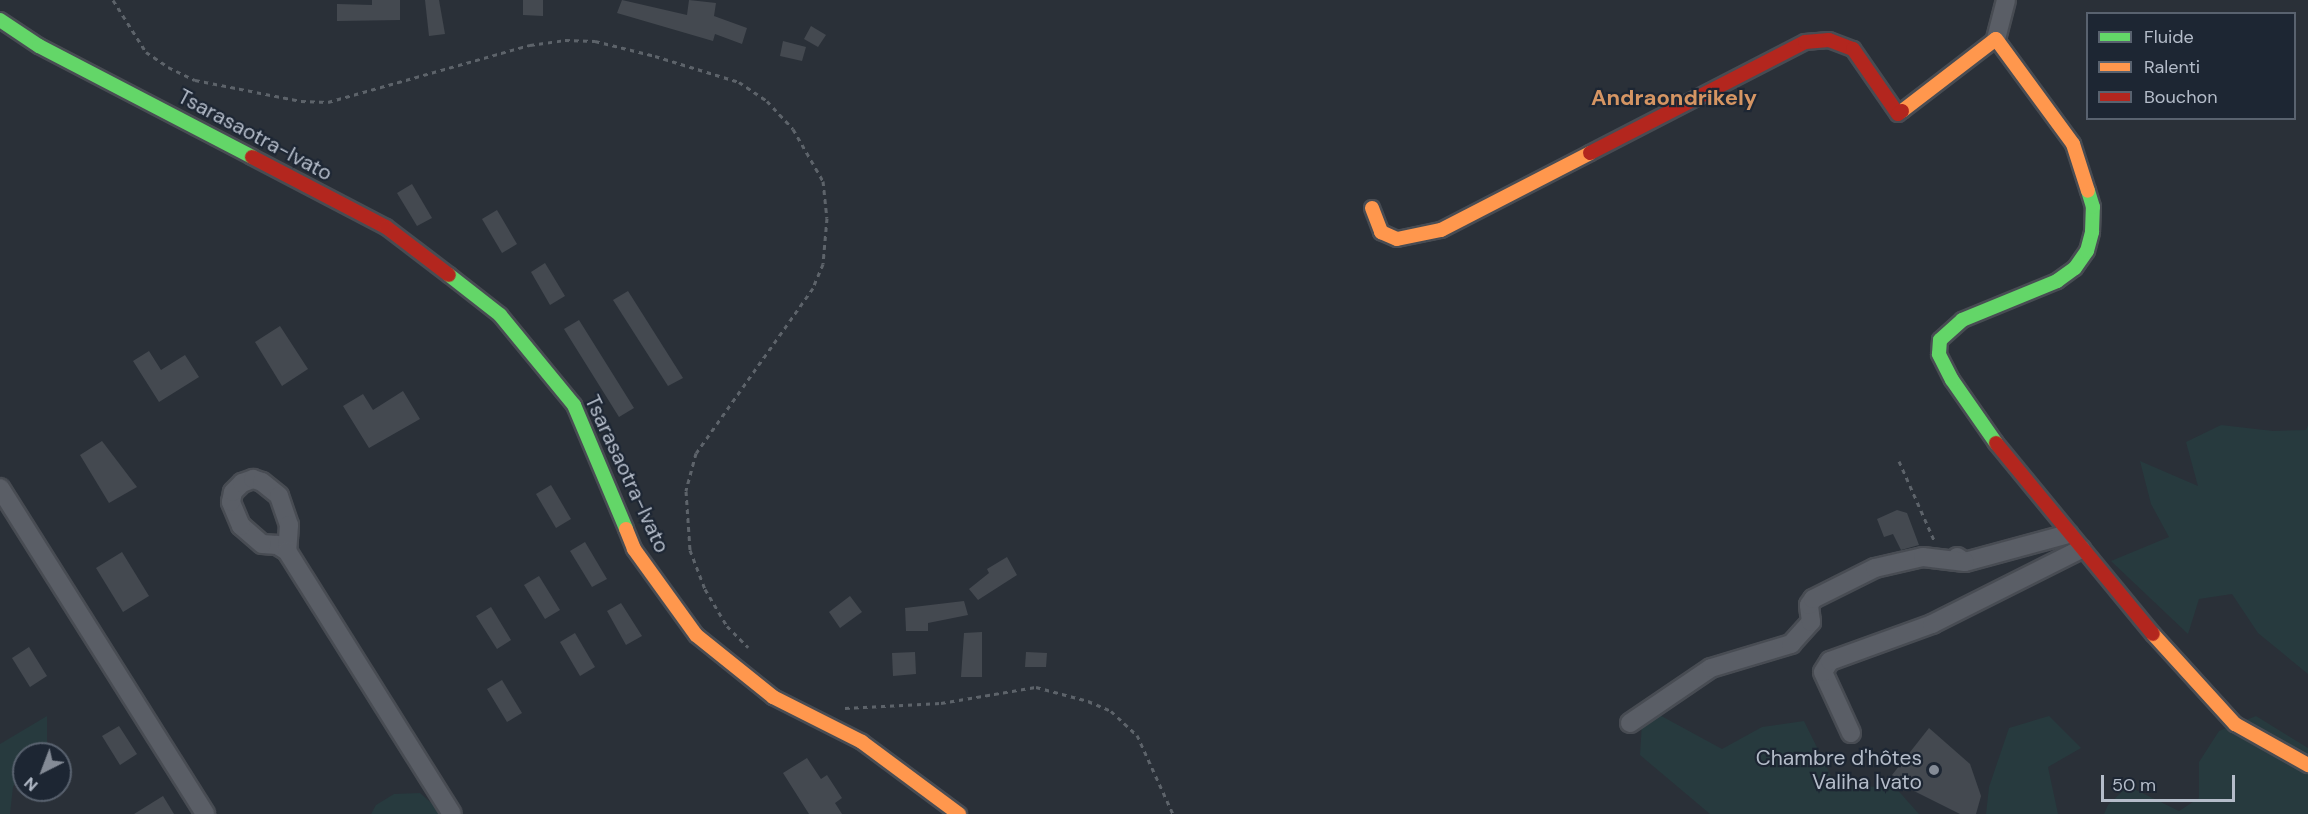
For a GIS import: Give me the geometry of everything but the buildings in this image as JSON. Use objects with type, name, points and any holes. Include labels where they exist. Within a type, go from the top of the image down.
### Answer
[{"type":"street","points":[[1372,208],[1381,232],[1397,239],[1441,230],[1805,42],[1829,40],[1853,49],[1898,114],[1995,39],[2004,20],[2001,10],[2006,0]]},
{"type":"street","name":"Tsarasaotra-Ivato","points":[[0,20],[39,46],[386,227],[500,315],[574,405],[634,549],[696,635],[773,697],[862,742],[959,814]]},
{"type":"street","points":[[1995,39],[2073,144],[2093,207],[2092,232],[2087,251],[2075,268],[2057,280],[1962,320],[1940,340],[1940,354],[1989,435],[2068,534],[2201,691],[2235,724],[2308,765]]},
{"type":"street","points":[[0,489],[205,814]]},
{"type":"street","points":[[1629,723],[1711,668],[1791,644],[1811,622],[1809,605],[1813,599],[1875,568],[1923,557],[1961,560],[2068,534]]},
{"type":"street","points":[[1851,734],[1823,672],[1830,661],[1932,624],[2081,549]]},
{"type":"street","points":[[287,551],[452,814]]},
{"type":"path","points":[[113,0],[146,52],[168,67],[195,80],[301,101],[328,102],[530,45],[565,40],[595,42],[655,56],[739,82],[767,101],[793,129],[823,181],[827,218],[823,264],[813,288],[696,453],[686,490],[690,550],[705,589],[727,626],[755,654]]},
{"type":"path","points":[[1899,461],[1935,543],[1961,560]]},
{"type":"path","points":[[837,709],[941,703],[1036,687],[1088,701],[1111,711],[1137,735],[1173,814]]},
{"type":"green space","points":[[2221,425],[2273,431],[2306,430],[2308,425],[2308,674],[2258,633],[2232,594],[2199,599],[2188,634],[2111,561],[2169,537],[2151,504],[2140,461],[2198,486],[2186,442]]},
{"type":"green space","points":[[1643,706],[1722,749],[1762,727],[1804,721],[1836,786],[1895,787],[1919,814],[1710,814],[1640,755]]},
{"type":"green space","points":[[47,716],[47,742],[12,742],[10,814],[0,814],[0,744]]},
{"type":"green space","points":[[2049,716],[2081,748],[2048,767],[2058,814],[1986,814],[1989,787],[2009,728]]},
{"type":"green space","points":[[2256,716],[2308,748],[2308,814],[2104,814],[2108,805],[2128,786],[2179,811],[2199,798],[2199,762],[2219,731]]},
{"type":"green space","points":[[420,793],[444,814],[371,814],[376,805],[394,794]]},
{"type":"traffic: fast","points":[[0,20],[39,46],[252,157]]},
{"type":"traffic: fast","points":[[1996,443],[1952,380],[1939,354],[1940,340],[1962,320],[2057,281],[2075,268],[2087,251],[2092,232],[2093,207],[2088,191]]},
{"type":"traffic: fast","points":[[449,275],[500,315],[574,405],[626,529]]},
{"type":"traffic: slow","points":[[1902,111],[1996,39],[2073,144],[2088,191]]},
{"type":"traffic: slow","points":[[1372,208],[1381,232],[1397,239],[1441,230],[1590,153]]},
{"type":"traffic: slow","points":[[626,529],[634,549],[696,635],[773,697],[862,742],[959,814]]},
{"type":"traffic: slow","points":[[2153,634],[2235,724],[2308,765]]},
{"type":"traffic: jam","points":[[1590,153],[1805,42],[1829,40],[1853,49],[1898,114],[1902,111]]},
{"type":"traffic: jam","points":[[252,157],[386,227],[449,275]]},
{"type":"traffic: jam","points":[[1996,443],[2153,634]]},
{"type":"place","name":"Chambre d'hôtes Valiha Ivato","points":[[1934,770]]},
{"type":"district","name":"Andraondrikely","points":[[1674,98]]}]
